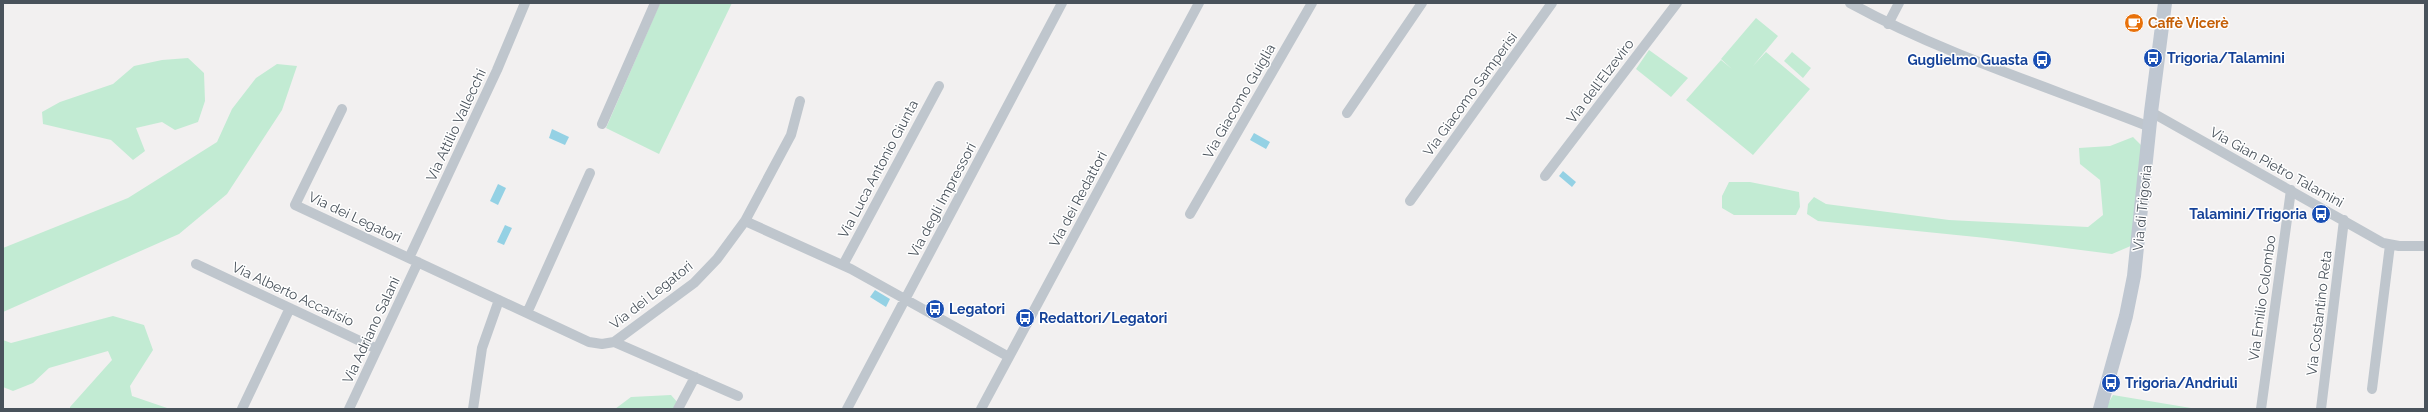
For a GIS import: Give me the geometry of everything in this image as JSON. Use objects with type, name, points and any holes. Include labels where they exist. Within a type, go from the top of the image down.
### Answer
[{"type":"street","name":"Via Attilio Vallecchi","points":[[414,260],[525,3]]},
{"type":"street","points":[[602,124],[655,3]]},
{"type":"street","name":"Via degli Impressori","points":[[847,409],[1062,3]]},
{"type":"street","name":"Via Giacomo Guiglia","points":[[1190,214],[1312,3]]},
{"type":"street","points":[[1347,113],[1422,3]]},
{"type":"street","name":"Via Giacomo Samperisi","points":[[1410,201],[1552,3]]},
{"type":"street","name":"Via dell'Elzeviro","points":[[1546,176],[1676,3]]},
{"type":"street","points":[[1850,3],[1888,24],[1961,54],[2150,127]]},
{"type":"street","points":[[1888,24],[1899,3]]},
{"type":"street","name":"Via di Trigoria","points":[[2100,409],[2126,316],[2134,276],[2151,112],[2165,3]]},
{"type":"street","name":"Via dei Redattori","points":[[981,409],[1197,4]]},
{"type":"street","name":"Via Luca Antonio Giunta","points":[[843,265],[939,86]]},
{"type":"street","name":"Via dei Legatori","points":[[342,109],[295,205],[589,342],[602,344],[614,342],[694,283],[717,259],[745,221],[791,135],[800,101]]},
{"type":"street","name":"Via Gian Pietro Talamini","points":[[2151,112],[2390,245],[2425,246]]},
{"type":"street","points":[[527,313],[590,173]]},
{"type":"street","name":"Via Emilio Colombo","points":[[2261,409],[2291,190]]},
{"type":"street","name":"Via Costantino Reta","points":[[2321,409],[2344,220]]},
{"type":"street","points":[[745,221],[843,265],[1009,357]]},
{"type":"street","points":[[2372,389],[2390,245]]},
{"type":"street","name":"Via Adriano Salani","points":[[349,409],[377,349],[414,260]]},
{"type":"street","name":"Via Alberto Accarisio","points":[[196,264],[377,349]]},
{"type":"street","points":[[473,409],[480,359],[499,300]]},
{"type":"street","points":[[242,409],[290,308]]},
{"type":"street","points":[[614,342],[738,396]]},
{"type":"street","points":[[678,409],[695,377]]},
{"type":"green space","points":[[660,3],[732,3],[659,154],[606,128]]},
{"type":"green space","points":[[1756,18],[1778,36],[1753,66],[1766,52],[1810,89],[1753,155],[1686,100],[1721,60],[1732,69],[1721,59]]},
{"type":"green space","points":[[1649,50],[1688,78],[1671,97],[1636,69]]},
{"type":"green space","points":[[1792,52],[1811,68],[1803,78],[1784,61]]},
{"type":"green space","points":[[188,58],[204,73],[205,101],[198,122],[175,130],[162,122],[136,128],[145,151],[133,160],[111,140],[43,124],[42,112],[60,102],[113,84],[134,66],[162,60]]},
{"type":"green space","points":[[277,64],[297,66],[282,110],[227,194],[179,234],[3,312],[3,248],[128,198],[217,142],[232,109],[256,78]]},
{"type":"green space","points":[[2133,137],[2142,146],[2133,245],[2112,254],[1986,238],[1818,221],[1807,214],[1808,204],[1814,197],[1826,204],[1949,220],[2088,227],[2103,215],[2100,180],[2080,164],[2079,148],[2110,146]]},
{"type":"green space","points":[[1729,182],[1750,182],[1799,192],[1800,207],[1796,215],[1734,215],[1722,208],[1722,196]]},
{"type":"green space","points":[[113,316],[144,325],[153,350],[130,386],[132,396],[170,409],[70,409],[70,407],[112,360],[108,351],[49,368],[33,383],[13,391],[3,387],[3,340],[11,343]]},
{"type":"green space","points":[[671,395],[678,403],[673,409],[615,409],[631,397]]},
{"type":"green space","points":[[2113,395],[2191,408],[2105,409]]},
{"type":"water","points":[[552,129],[569,137],[565,145],[549,138]]},
{"type":"water","points":[[1254,133],[1270,142],[1266,149],[1250,140]]},
{"type":"water","points":[[1563,171],[1576,182],[1572,187],[1559,176]]},
{"type":"water","points":[[498,184],[506,188],[498,205],[490,201]]},
{"type":"water","points":[[505,225],[512,228],[504,245],[497,242]]},
{"type":"water","points":[[875,290],[890,299],[886,307],[870,297]]},
{"type":"place","name":"Caffè Vicerè","points":[[2134,23]]},
{"type":"place","name":"Trigoria/Talamini","points":[[2153,58]]},
{"type":"place","name":"Guglielmo Guasta","points":[[2042,60]]},
{"type":"place","name":"Talamini/Trigoria","points":[[2321,214]]},
{"type":"place","name":"Legatori","points":[[935,309]]},
{"type":"place","name":"Redattori/Legatori","points":[[1025,318]]},
{"type":"place","name":"Trigoria/Andriuli","points":[[2111,383]]}]
